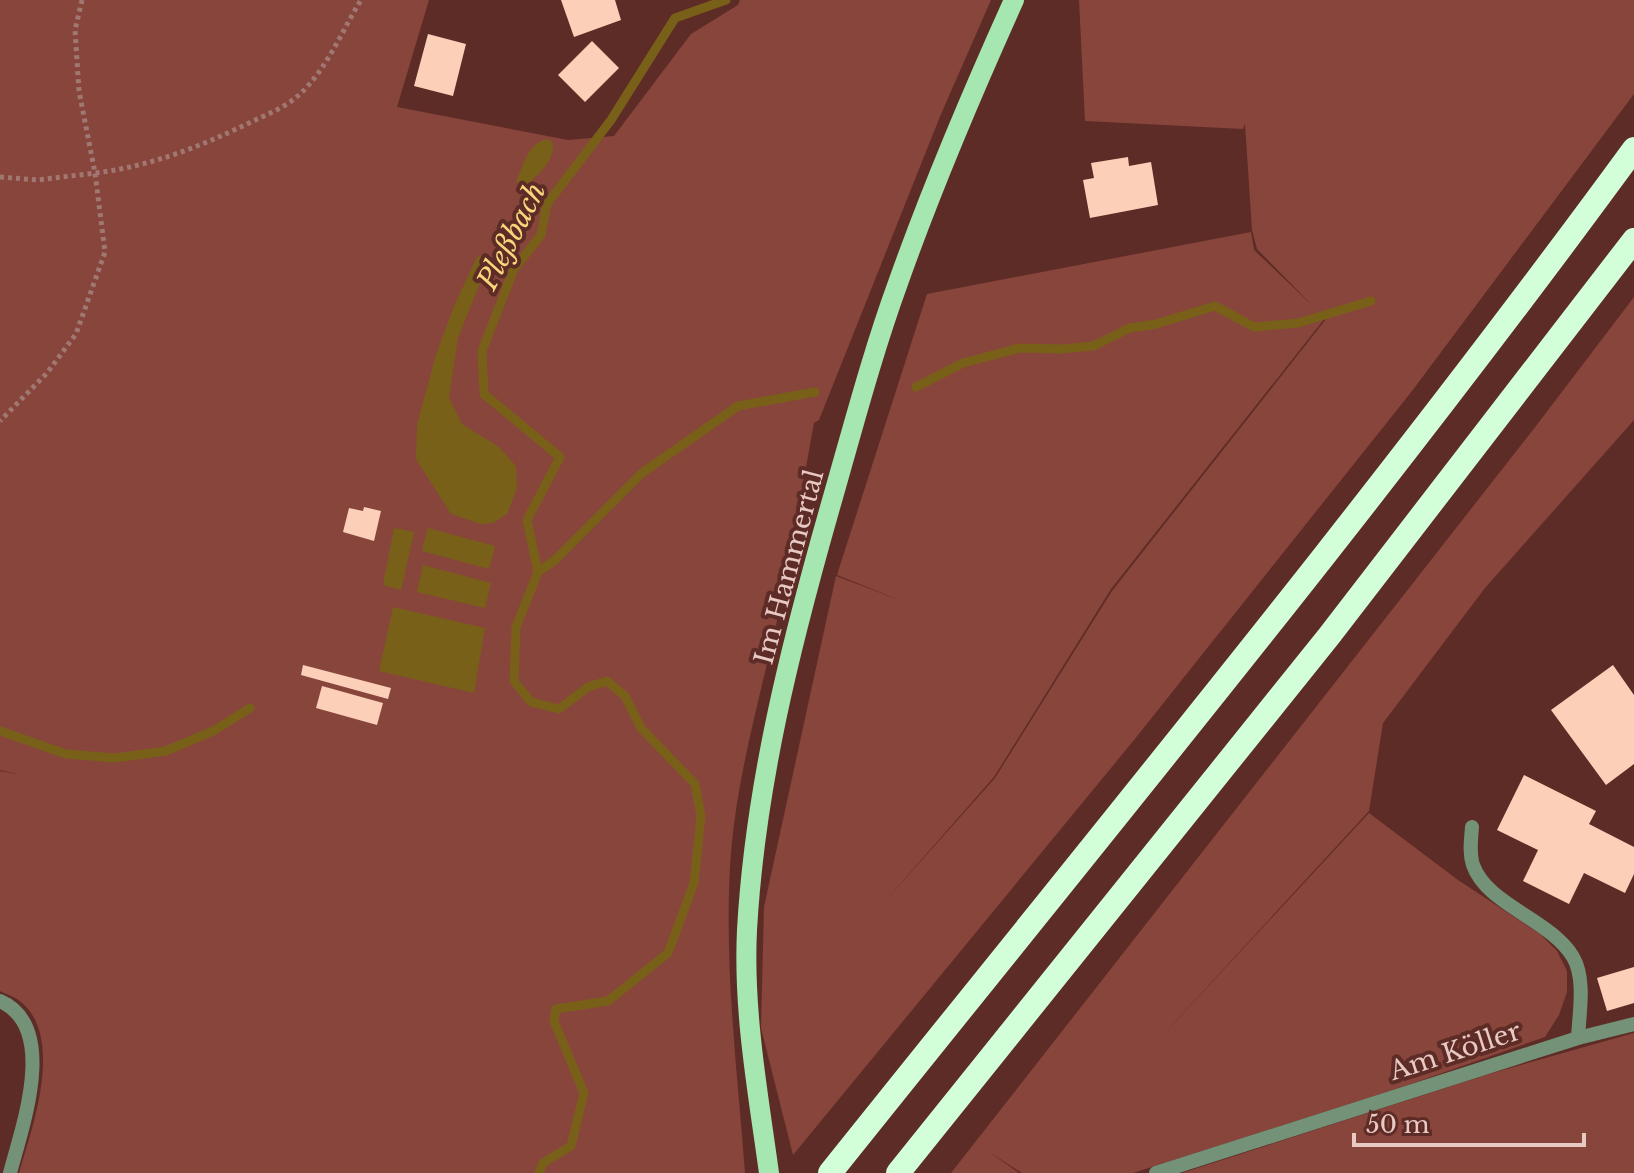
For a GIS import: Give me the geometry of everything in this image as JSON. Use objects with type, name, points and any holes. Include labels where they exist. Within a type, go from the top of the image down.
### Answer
[{"type":"highway","points":[[830,1173],[1425,427],[1634,149]]},
{"type":"highway","points":[[898,1173],[1339,624],[1634,240]]},
{"type":"main road","name":"Im Hammertal","points":[[769,1173],[747,1024],[748,918],[767,764],[806,593],[897,286],[959,125],[1014,0]]},
{"type":"street","points":[[1472,827],[1470,847],[1473,866],[1484,882],[1497,896],[1542,925],[1575,959],[1580,987],[1578,1038]]},
{"type":"street","points":[[0,1001],[19,1014],[33,1047],[29,1095],[10,1173]]},
{"type":"street","name":"Am Köller","points":[[1156,1173],[1578,1038],[1634,1024]]},
{"type":"path","points":[[0,421],[47,373],[76,334],[105,252],[95,173],[79,91],[75,30],[82,0]]},
{"type":"path","points":[[0,177],[38,180],[130,169],[183,153],[280,108],[305,90],[361,0]]},
{"type":"shaded area","points":[[0,0],[429,0],[397,107],[568,140],[614,136],[691,34],[738,5],[740,0],[991,0],[941,114],[819,420],[814,423],[786,580],[745,758],[731,852],[730,973],[745,1173],[19,1173],[37,1107],[43,1057],[40,1034],[32,1014],[17,999],[0,991],[0,771],[18,774],[0,770]]},
{"type":"shaded area","points":[[1079,0],[1634,0],[1634,94],[1412,391],[1134,740],[793,1155],[761,1028],[764,907],[836,576],[902,601],[837,575],[927,294],[1251,232],[1254,250],[1313,306],[1257,249],[1252,230],[1245,124],[1243,129],[1085,121]],"holes":[[[1326,319],[1112,591],[995,778],[880,907],[994,777],[1111,589]]]},
{"type":"shaded area","points":[[548,139],[553,143],[553,149],[545,166],[528,184],[516,182],[531,150]]},
{"type":"shaded area","points":[[488,253],[488,263],[458,338],[449,398],[462,424],[499,447],[516,466],[517,488],[507,514],[493,523],[481,524],[451,514],[416,459],[417,425],[436,355],[477,257]]},
{"type":"shaded area","points":[[1634,297],[1634,420],[1485,588],[1383,723],[1369,811],[1150,1049],[1369,813],[1458,880],[1540,934],[1557,951],[1567,971],[1567,992],[1559,1015],[1545,1037],[1408,1085],[1133,1173],[1022,1173],[989,1152],[1019,1173],[951,1173],[1536,426]]},
{"type":"shaded area","points":[[394,528],[414,532],[401,590],[383,585]]},
{"type":"shaded area","points":[[428,528],[495,546],[489,569],[422,551]]},
{"type":"shaded area","points":[[423,565],[491,583],[485,608],[417,592]]},
{"type":"shaded area","points":[[393,607],[485,628],[474,693],[379,671]]},
{"type":"shaded area","points":[[1634,1033],[1634,1173],[1182,1173],[1489,1074]]},
{"type":"building","points":[[561,0],[615,0],[621,20],[574,37]]},
{"type":"building","points":[[428,34],[466,44],[453,96],[414,86]]},
{"type":"building","points":[[592,41],[619,68],[585,102],[558,75]]},
{"type":"building","points":[[1128,157],[1129,166],[1151,162],[1158,205],[1090,218],[1083,180],[1094,178],[1091,163]]},
{"type":"building","points":[[364,507],[381,511],[374,541],[343,532],[349,508],[363,511]]},
{"type":"building","points":[[303,665],[391,688],[388,699],[301,675]]},
{"type":"building","points":[[1613,665],[1634,695],[1634,764],[1606,785],[1551,710]]},
{"type":"building","points":[[322,686],[383,703],[377,725],[316,708]]},
{"type":"building","points":[[1524,775],[1596,811],[1589,824],[1634,847],[1634,874],[1625,893],[1584,873],[1569,904],[1523,881],[1538,850],[1497,830]]},
{"type":"building","points":[[1634,967],[1634,1003],[1607,1011],[1597,978]]},
{"type":"waterway","name":"Pleßbach","points":[[539,1173],[543,1163],[571,1146],[584,1093],[554,1021],[556,1009],[608,1001],[668,953],[694,883],[701,816],[695,784],[641,728],[625,696],[607,681],[588,687],[559,709],[531,702],[514,681],[516,627],[538,572],[527,520],[560,457],[484,394],[482,351],[514,269],[541,235],[547,204],[611,120],[675,18],[726,0]]},
{"type":"waterway","points":[[916,387],[963,363],[1020,348],[1093,346],[1130,328],[1156,324],[1215,306],[1254,327],[1298,323],[1371,301]]},
{"type":"waterway","points":[[538,572],[555,560],[642,473],[738,406],[815,392]]},
{"type":"waterway","points":[[0,731],[66,754],[115,758],[166,751],[215,730],[250,708]]}]
